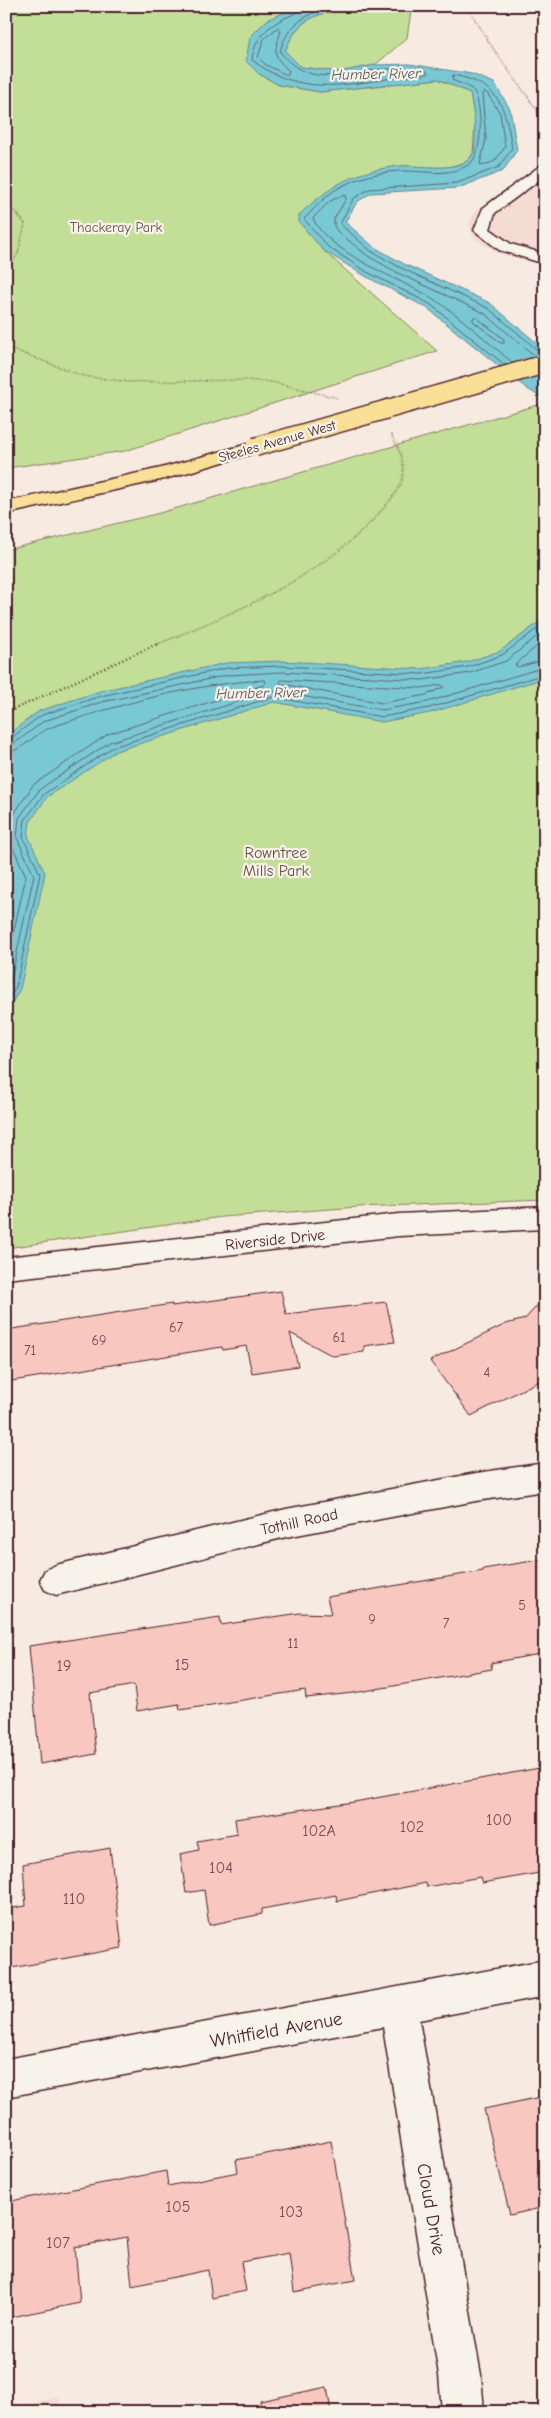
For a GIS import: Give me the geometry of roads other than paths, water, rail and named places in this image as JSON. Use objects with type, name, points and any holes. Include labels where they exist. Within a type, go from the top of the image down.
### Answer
[{"type":"main road","name":"Steeles Avenue West","points":[[6,508],[165,473],[545,364]]},
{"type":"street","points":[[545,169],[488,211],[482,230],[486,235],[505,247],[545,259]]},
{"type":"street","name":"Riverside Drive","points":[[6,1268],[399,1225],[545,1218]]},
{"type":"street","name":"Tothill Road","points":[[56,1580],[286,1523],[545,1476]]},
{"type":"street","name":"Whitfield Avenue","points":[[6,2078],[545,1978]]},
{"type":"street","name":"Cloud Drive","points":[[398,2006],[460,2376],[463,2412]]},
{"type":"water","name":"Humber River","points":[[299,6],[346,6],[308,20],[296,31],[285,51],[301,67],[339,72],[375,65],[409,64],[472,74],[494,83],[510,109],[517,150],[503,171],[458,188],[371,193],[357,202],[345,222],[374,247],[404,264],[490,303],[545,350],[545,400],[526,388],[427,308],[365,276],[324,251],[299,222],[299,215],[322,195],[333,187],[369,171],[400,166],[450,166],[468,160],[473,154],[475,133],[470,93],[438,79],[320,92],[279,85],[259,74],[246,61],[250,37],[267,20]]},
{"type":"water","name":"Humber River","points":[[545,618],[545,678],[430,713],[382,722],[274,702],[116,751],[47,797],[30,822],[28,836],[45,873],[20,989],[6,1013],[6,736],[39,711],[100,691],[226,663],[283,661],[422,669],[467,662],[500,651]]},
{"type":"park label","name":"Thackeray Park","points":[[116,227]]},
{"type":"park label","name":"Rowntree Mills Park","points":[[276,861]]}]
